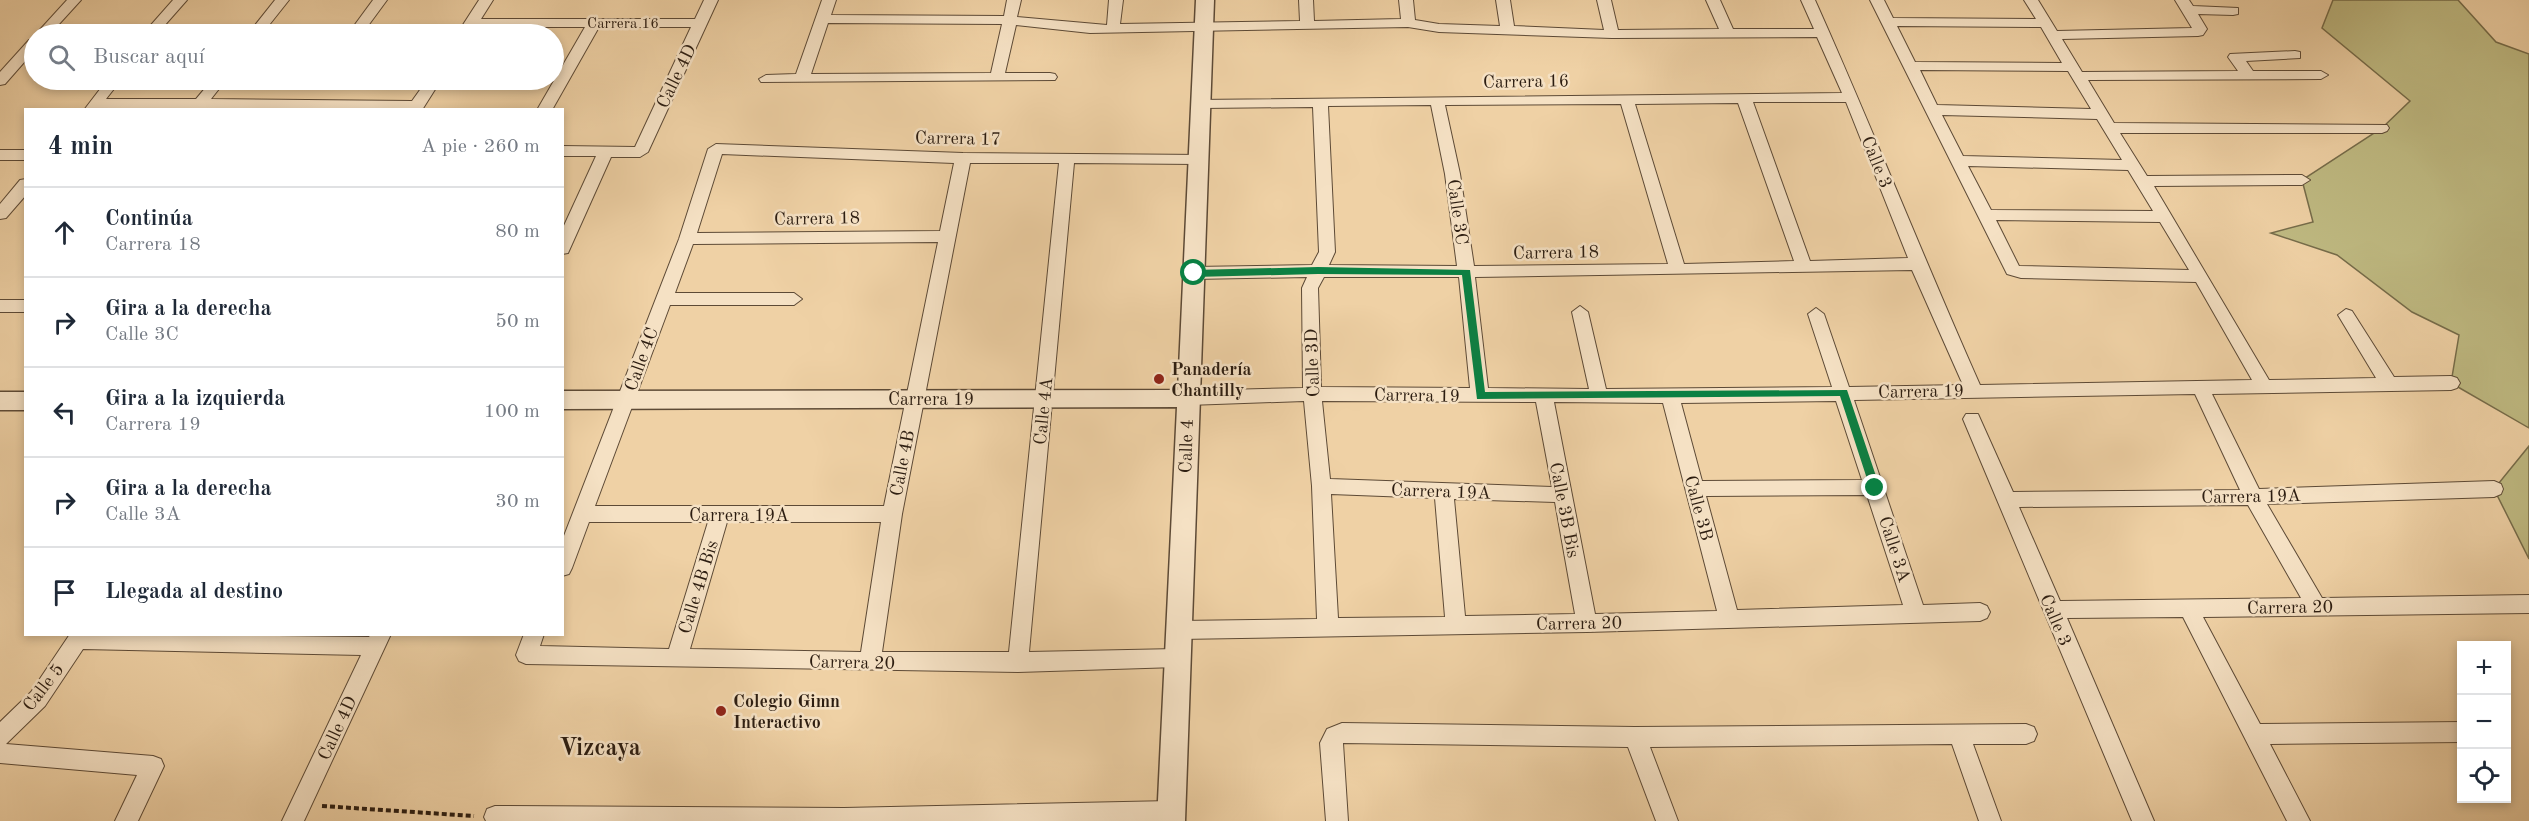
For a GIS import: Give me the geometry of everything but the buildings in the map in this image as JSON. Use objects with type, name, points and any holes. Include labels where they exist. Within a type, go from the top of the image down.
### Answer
[{"type":"street","points":[[52,24],[74,0]]},
{"type":"street","points":[[159,24],[180,0]]},
{"type":"street","points":[[263,24],[282,0]]},
{"type":"street","points":[[362,24],[380,0]]},
{"type":"street","points":[[471,24],[486,0]]},
{"type":"street","name":"Calle 4D","points":[[605,153],[640,152],[711,0]]},
{"type":"street","points":[[802,79],[829,0]]},
{"type":"street","points":[[997,78],[1014,0]]},
{"type":"street","points":[[1113,29],[1116,0]]},
{"type":"street","name":"Calle 4","points":[[1171,816],[1204,0]]},
{"type":"street","points":[[1306,0],[1307,24]]},
{"type":"street","points":[[1406,0],[1408,23]]},
{"type":"street","points":[[1503,0],[1508,32]]},
{"type":"street","points":[[1604,0],[1612,34]]},
{"type":"street","points":[[1713,0],[1728,34]]},
{"type":"street","name":"Calle 3","points":[[1808,0],[1851,97],[1918,264],[1974,390]]},
{"type":"street","points":[[1877,0],[1986,215],[2009,266],[2021,272],[2201,276]]},
{"type":"street","points":[[2031,0],[2201,276],[2264,386]]},
{"type":"street","points":[[1888,22],[2049,29],[2198,32],[2200,29],[2186,5]]},
{"type":"street","points":[[2186,5],[2233,11]]},
{"type":"street","points":[[823,19],[1011,20],[1056,27],[1113,29],[1408,23],[1508,32],[1822,33]]},
{"type":"street","points":[[564,75],[594,23]]},
{"type":"street","name":"Carrera 16","points":[[564,24],[702,23]]},
{"type":"street","points":[[0,81],[24,55]]},
{"type":"street","points":[[2250,76],[2235,57],[2295,55]]},
{"type":"street","points":[[1910,66],[2250,76],[2321,75]]},
{"type":"street","points":[[766,79],[1050,77]]},
{"type":"street","points":[[92,106],[106,90]]},
{"type":"street","points":[[197,107],[211,90]]},
{"type":"street","points":[[92,106],[415,108],[427,90]]},
{"type":"street","points":[[545,108],[555,90]]},
{"type":"street","name":"Carrera 16","points":[[1201,103],[1851,97]]},
{"type":"street","points":[[1744,98],[1804,266]]},
{"type":"street","points":[[1627,100],[1678,270]]},
{"type":"street","name":"Calle 3C","points":[[1437,101],[1447,141],[1466,272],[1480,396]]},
{"type":"street","name":"Calle 3D","points":[[1320,102],[1327,252],[1310,288],[1312,394],[1321,486],[1328,627]]},
{"type":"street","points":[[1933,110],[2106,121],[2382,128]]},
{"type":"street","name":"Carrera 17","points":[[716,150],[963,158],[1198,159]]},
{"type":"street","name":"Calle 4C","points":[[564,563],[585,514],[687,239],[716,150]]},
{"type":"street","points":[[564,151],[605,153],[564,245]]},
{"type":"street","points":[[0,155],[24,155]]},
{"type":"street","name":"Calle 4B","points":[[870,663],[892,514],[963,158]]},
{"type":"street","name":"Calle 4A","points":[[1018,663],[1067,159]]},
{"type":"street","points":[[1959,161],[2133,165]]},
{"type":"street","points":[[2143,181],[2302,180]]},
{"type":"street","points":[[0,214],[24,186]]},
{"type":"street","points":[[1986,215],[2165,217]]},
{"type":"street","name":"Carrera 18","points":[[687,239],[948,236]]},
{"type":"street","name":"Carrera 18","points":[[1194,273],[1678,270],[1918,264]]},
{"type":"street","points":[[663,299],[794,298]]},
{"type":"street","points":[[0,306],[24,306]]},
{"type":"street","points":[[1581,312],[1599,395]]},
{"type":"street","name":"Calle 3A","points":[[1816,314],[1916,614]]},
{"type":"street","points":[[2346,315],[2389,384]]},
{"type":"street","name":"Carrera 19","points":[[564,400],[1188,398],[1312,394],[1670,396],[1974,390],[2201,389],[2451,383]]},
{"type":"street","points":[[2201,389],[2253,497],[2316,606]]},
{"type":"street","name":"Calle 3B Bis","points":[[1544,396],[1587,623]]},
{"type":"street","name":"Calle 3B","points":[[1670,396],[1729,619]]},
{"type":"street","points":[[0,401],[24,401]]},
{"type":"street","name":"Calle 3","points":[[1972,418],[2143,821]]},
{"type":"street","name":"Carrera 19A","points":[[1321,486],[1561,495]]},
{"type":"street","points":[[1693,489],[1875,488]]},
{"type":"street","name":"Carrera 19A","points":[[2007,500],[2253,497],[2494,489]]},
{"type":"street","points":[[1444,492],[1456,625]]},
{"type":"street","name":"Carrera 19A","points":[[585,514],[720,516],[892,514]]},
{"type":"street","name":"Calle 4B Bis","points":[[677,658],[720,516]]},
{"type":"street","name":"Carrera 20","points":[[2052,610],[2529,604]]},
{"type":"street","points":[[2189,609],[2299,821]]},
{"type":"street","name":"Carrera 20","points":[[1179,630],[1587,623],[1980,612]]},
{"type":"street","name":"Carrera 20","points":[[533,636],[526,655],[870,663],[1018,663],[1177,658]]},
{"type":"street","points":[[80,637],[378,640]]},
{"type":"street","name":"Calle 5","points":[[1,737],[38,699],[80,637]]},
{"type":"street","name":"Calle 4D","points":[[297,813],[378,640]]},
{"type":"street","points":[[2254,734],[2457,732]]},
{"type":"street","points":[[1337,821],[1331,743],[1335,736],[1342,733],[1635,738],[2026,734]]},
{"type":"street","points":[[1959,735],[1990,821]]},
{"type":"street","points":[[1,737],[153,766],[126,821]]},
{"type":"street","points":[[1635,738],[1667,821]]},
{"type":"street","points":[[495,817],[844,820],[1171,816]]},
{"type":"path","points":[[297,813],[495,817]]},
{"type":"shaded area","points":[[2333,0],[2458,0],[2496,42],[2529,54],[2529,428],[2451,383],[2459,335],[2412,312],[2337,255],[2271,233],[2313,222],[2302,180],[2382,128],[2410,101],[2322,28]]},
{"type":"shaded area","points":[[2529,446],[2529,559],[2494,489]]},
{"type":"place","name":"Panadería Chantilly","points":[[1159,379]]},
{"type":"place","name":"Colegio Gimn Interactivo","points":[[721,711]]},
{"type":"district","name":"Vizcaya","points":[[600,747]]},
{"type":"route","points":[[1194,273],[1466,272],[1480,396],[1713,396],[1843,393],[1875,488]]}]
